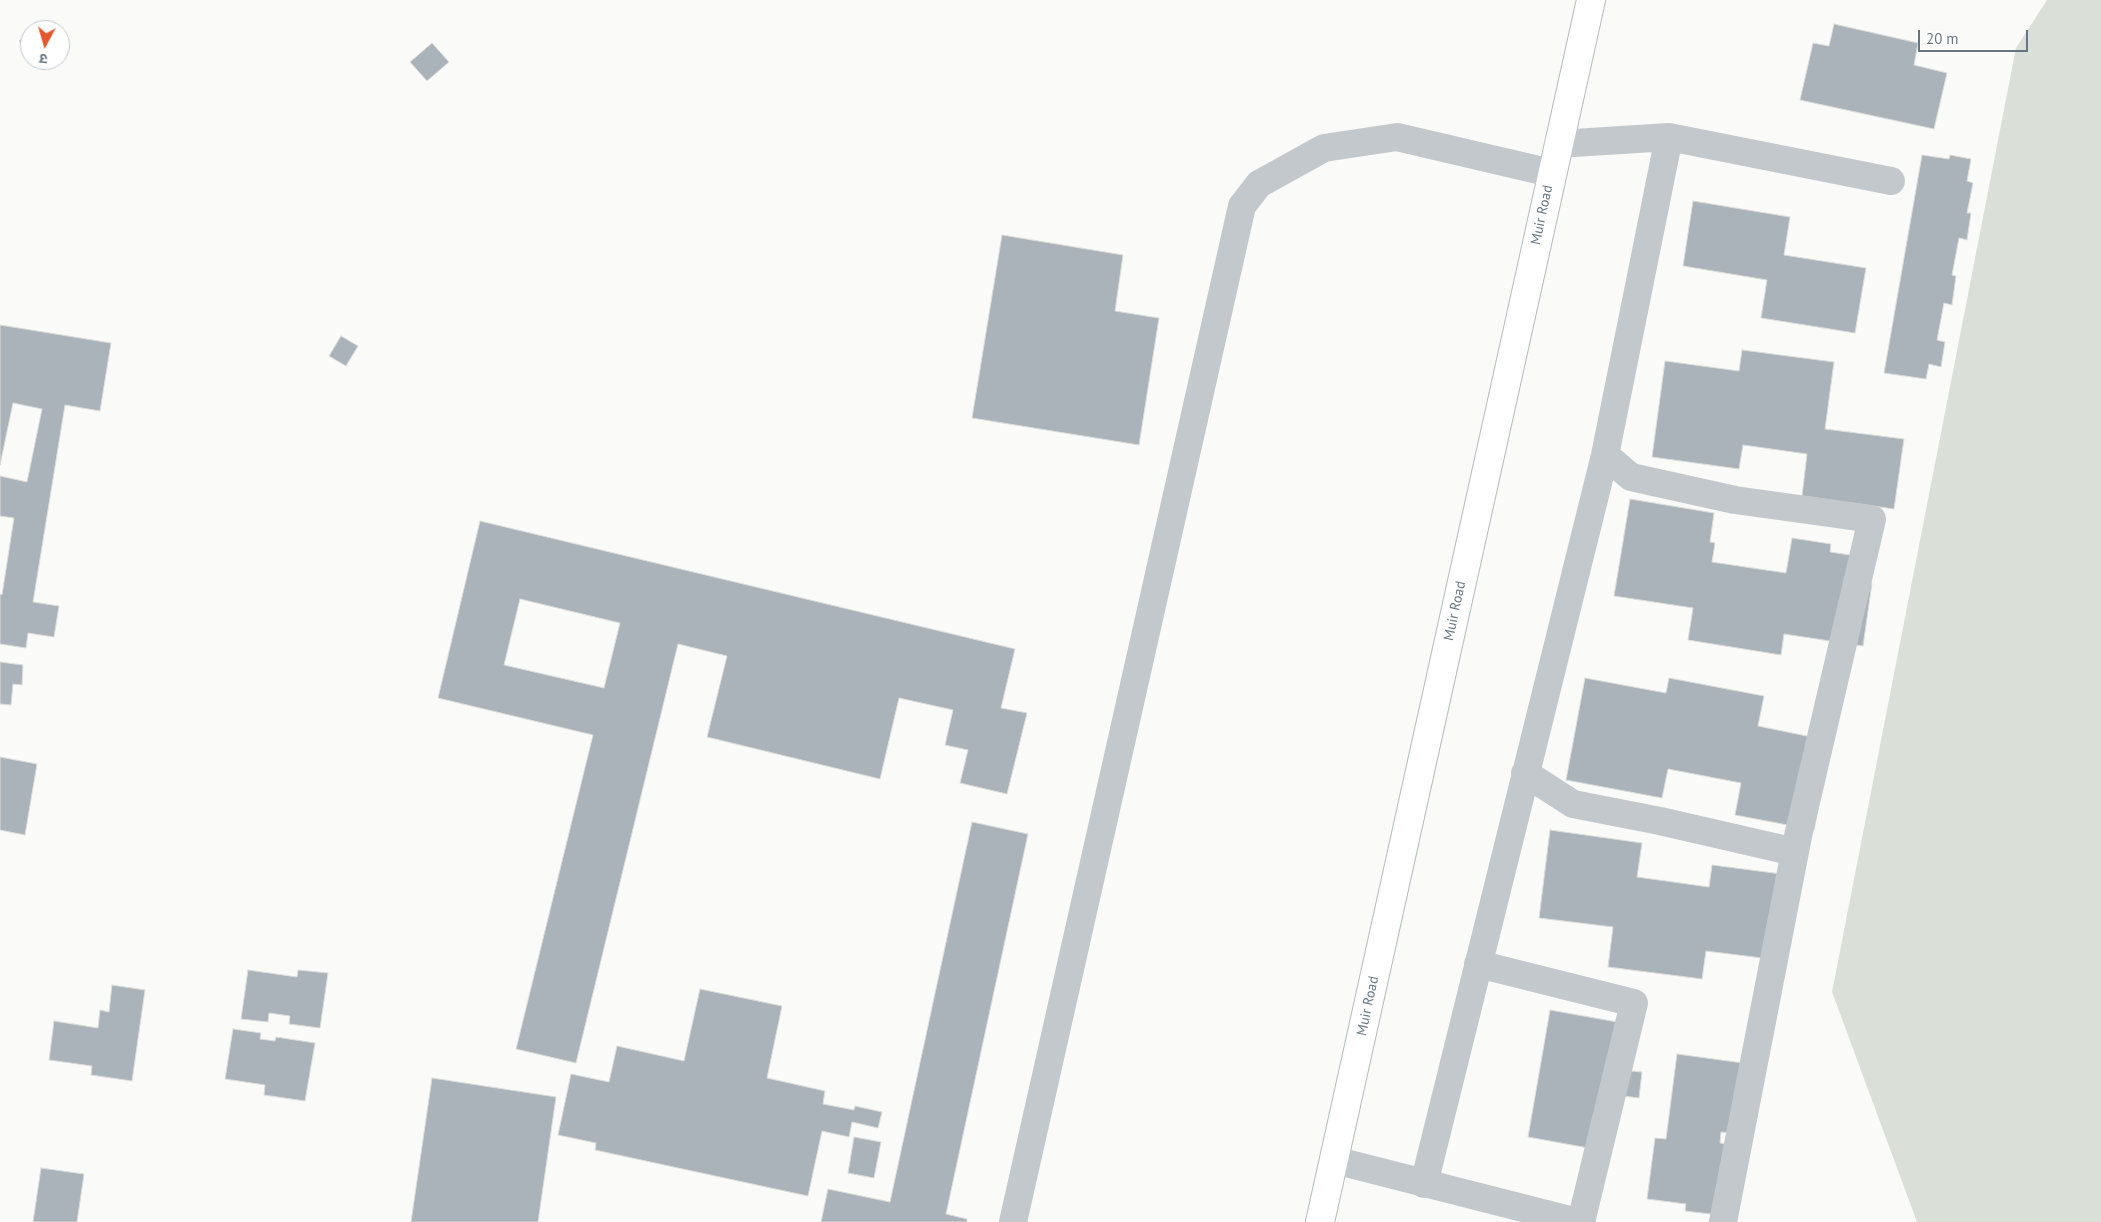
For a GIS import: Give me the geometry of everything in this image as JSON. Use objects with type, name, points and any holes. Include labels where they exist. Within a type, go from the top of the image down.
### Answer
[{"type":"main road","name":"Muir Road","points":[[1320,1222],[1591,0]]},
{"type":"street","points":[[1012,1222],[1242,206],[1259,184],[1324,148],[1397,137],[1552,173]]},
{"type":"street","points":[[1424,1184],[1605,455],[1669,137]]},
{"type":"street","points":[[1558,144],[1669,137],[1891,181]]},
{"type":"street","points":[[1605,455],[1631,477],[1735,500],[1872,519],[1795,852],[1723,1222]]},
{"type":"street","points":[[1525,773],[1573,804],[1660,821],[1795,852]]},
{"type":"street","points":[[1334,1160],[1580,1222],[1634,1003],[1478,964]]},
{"type":"shaded area","points":[[2047,0],[2101,0],[2101,1222],[1917,1222],[1832,992],[2016,48]]},
{"type":"building","points":[[1834,24],[1918,43],[1914,65],[1947,73],[1934,129],[1800,100],[1813,43],[1829,46]]},
{"type":"building","points":[[432,43],[449,62],[427,81],[410,62]]},
{"type":"building","points":[[1922,155],[1949,159],[1950,155],[1971,159],[1967,181],[1973,183],[1967,213],[1971,213],[1967,240],[1959,238],[1952,275],[1956,276],[1952,305],[1944,303],[1937,340],[1945,342],[1941,367],[1929,364],[1926,379],[1884,373]]},
{"type":"building","points":[[1693,201],[1790,217],[1784,255],[1866,268],[1855,333],[1761,318],[1767,280],[1683,266]]},
{"type":"building","points":[[1002,235],[1123,255],[1115,311],[1159,318],[1139,445],[972,418]]},
{"type":"building","points":[[0,325],[111,343],[100,411],[65,405],[33,602],[59,606],[54,637],[28,633],[26,648],[0,644],[0,594],[2,595],[14,518],[0,516],[0,476],[27,482],[42,409],[13,403],[0,465]]},
{"type":"building","points":[[341,336],[358,346],[346,366],[329,356]]},
{"type":"building","points":[[1742,350],[1834,362],[1825,429],[1904,439],[1894,509],[1802,496],[1807,454],[1743,445],[1739,469],[1652,457],[1665,361],[1739,371]]},
{"type":"building","points":[[1630,499],[1714,513],[1710,542],[1715,543],[1712,562],[1786,573],[1792,538],[1831,544],[1830,552],[1870,558],[1865,583],[1872,583],[1863,646],[1784,634],[1781,655],[1688,640],[1693,608],[1614,596]]},
{"type":"building","points":[[480,521],[1015,649],[1001,708],[1027,713],[1007,794],[960,783],[968,750],[945,745],[953,710],[899,698],[880,779],[707,737],[727,656],[678,644],[576,1063],[516,1049],[593,735],[438,698]],"holes":[[[520,599],[620,623],[604,688],[504,665]]]},
{"type":"building","points":[[0,662],[23,665],[22,685],[13,684],[11,705],[0,704]]},
{"type":"building","points":[[1585,678],[1666,693],[1669,678],[1764,696],[1758,726],[1831,741],[1814,830],[1735,815],[1741,783],[1668,769],[1662,798],[1566,780]]},
{"type":"building","points":[[0,757],[37,764],[25,835],[0,830]]},
{"type":"building","points":[[972,822],[1028,834],[946,1214],[967,1219],[967,1222],[821,1222],[828,1189],[890,1202]]},
{"type":"building","points":[[1550,830],[1642,843],[1637,877],[1709,887],[1712,865],[1797,876],[1786,961],[1706,951],[1702,979],[1608,967],[1613,927],[1539,918]]},
{"type":"building","points":[[248,970],[297,977],[298,970],[328,973],[320,1028],[289,1024],[290,1016],[269,1013],[268,1022],[241,1019]]},
{"type":"building","points":[[112,985],[145,990],[132,1081],[91,1075],[92,1066],[49,1060],[54,1021],[98,1028],[100,1010],[109,1012]]},
{"type":"building","points":[[700,989],[782,1006],[767,1078],[825,1091],[823,1104],[854,1110],[855,1106],[882,1112],[878,1128],[852,1122],[849,1137],[822,1131],[808,1196],[595,1150],[596,1143],[558,1135],[571,1074],[609,1082],[617,1046],[684,1061]]},
{"type":"building","points":[[1550,1010],[1617,1022],[1594,1149],[1528,1137]]},
{"type":"building","points":[[233,1029],[261,1033],[260,1039],[275,1041],[276,1037],[315,1043],[305,1101],[264,1095],[265,1085],[225,1079]]},
{"type":"building","points":[[1677,1054],[1750,1064],[1740,1134],[1721,1132],[1720,1143],[1728,1144],[1718,1215],[1685,1211],[1686,1204],[1647,1199],[1655,1138],[1666,1139]]},
{"type":"building","points":[[1620,1070],[1642,1072],[1639,1098],[1616,1095]]},
{"type":"building","points":[[432,1078],[556,1097],[538,1222],[411,1222]]},
{"type":"building","points":[[854,1137],[881,1142],[874,1178],[848,1173]]},
{"type":"building","points":[[41,1168],[84,1174],[77,1222],[33,1222]]}]
